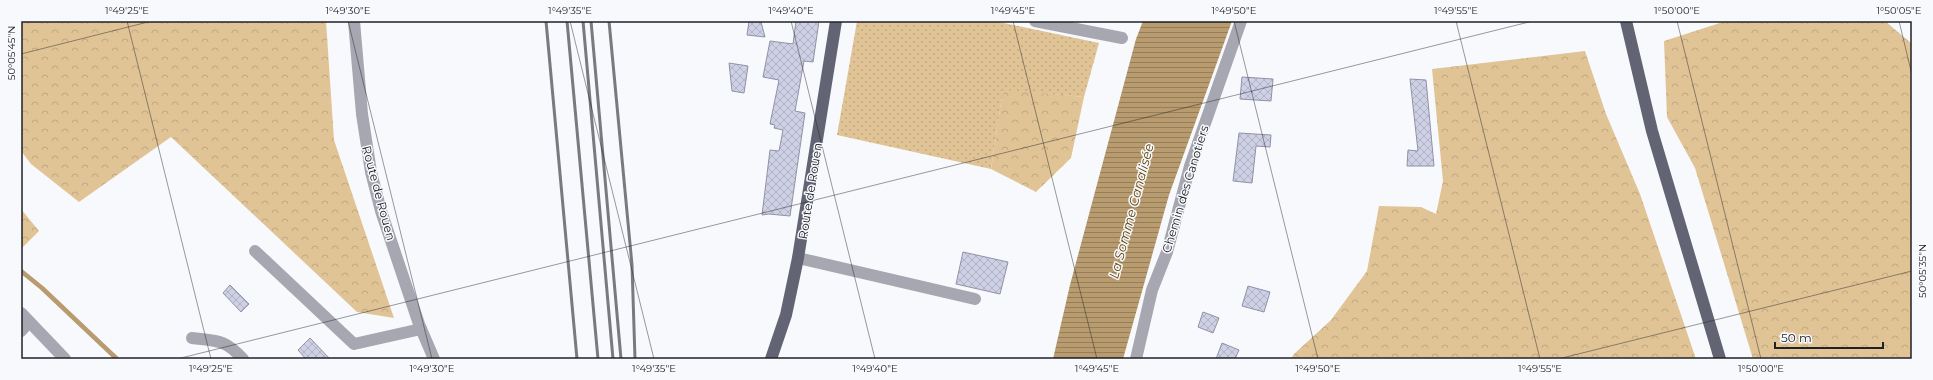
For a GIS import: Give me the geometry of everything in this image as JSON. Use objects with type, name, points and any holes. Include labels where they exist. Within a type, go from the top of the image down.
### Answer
[{"type":"main road","name":"Route de Rouen","points":[[771,359],[786,316],[798,258],[836,21]]},
{"type":"main road","points":[[1626,21],[1652,131],[1720,359]]},
{"type":"street","name":"Route de Rouen","points":[[354,21],[362,114],[371,172],[381,211],[421,329],[434,359]]},
{"type":"street","points":[[1035,21],[1122,38]]},
{"type":"street","name":"Chemin des Canotiers","points":[[1136,359],[1152,290],[1166,252],[1190,166],[1241,21]]},
{"type":"street","points":[[255,250],[354,344],[421,329]]},
{"type":"street","points":[[798,258],[975,299]]},
{"type":"street","points":[[21,332],[25,318],[65,359]]},
{"type":"street","points":[[192,338],[220,341],[243,359]]},
{"type":"green space","points":[[21,21],[326,21],[334,140],[394,318],[357,312],[171,137],[79,202],[31,164],[21,151]]},
{"type":"green space","points":[[857,21],[994,21],[1099,43],[1084,97],[1003,90],[991,169],[837,135]]},
{"type":"green space","points":[[1726,21],[1885,21],[1912,44],[1912,359],[1753,359],[1695,168],[1667,117],[1664,41]]},
{"type":"green space","points":[[1585,51],[1606,114],[1640,194],[1696,359],[1291,359],[1294,354],[1331,320],[1367,271],[1379,206],[1421,207],[1436,214],[1443,181],[1432,69]]},
{"type":"green space","points":[[1003,89],[1084,97],[1071,158],[1036,192],[991,169]]},
{"type":"green space","points":[[21,209],[39,231],[21,249]]},
{"type":"water","name":"La Somme Canalisée","points":[[1143,21],[1232,21],[1169,195],[1123,359],[1053,359],[1070,285],[1136,39]]},
{"type":"building","points":[[749,21],[761,22],[765,37],[747,35]]},
{"type":"building","points":[[796,21],[819,21],[813,62],[804,61],[795,111],[805,113],[790,216],[769,214],[762,215],[770,150],[779,151],[783,130],[774,128],[775,125],[770,124],[779,80],[763,77],[770,41],[793,44]]},
{"type":"building","points":[[729,63],[748,66],[744,93],[732,91]]},
{"type":"building","points":[[1242,77],[1273,79],[1271,101],[1240,99]]},
{"type":"building","points":[[1410,79],[1426,80],[1434,166],[1407,166],[1408,150],[1418,151]]},
{"type":"building","points":[[1239,133],[1271,135],[1270,147],[1256,146],[1252,183],[1233,181]]},
{"type":"building","points":[[963,252],[1008,262],[1000,294],[956,284]]},
{"type":"building","points":[[230,285],[249,304],[241,312],[223,293]]},
{"type":"building","points":[[1248,286],[1270,292],[1264,312],[1242,306]]},
{"type":"building","points":[[1203,312],[1219,318],[1213,333],[1198,327]]},
{"type":"building","points":[[310,338],[330,359],[306,359],[298,350]]},
{"type":"building","points":[[1222,343],[1239,350],[1235,359],[1216,359]]},
{"type":"waterway","points":[[21,271],[42,288],[117,359]]},
{"type":"railway","points":[[546,21],[577,359]]},
{"type":"railway","points":[[567,21],[598,359]]},
{"type":"railway","points":[[583,21],[613,359]]},
{"type":"railway","points":[[591,21],[621,359]]},
{"type":"railway","points":[[609,21],[632,265],[635,359]]}]
